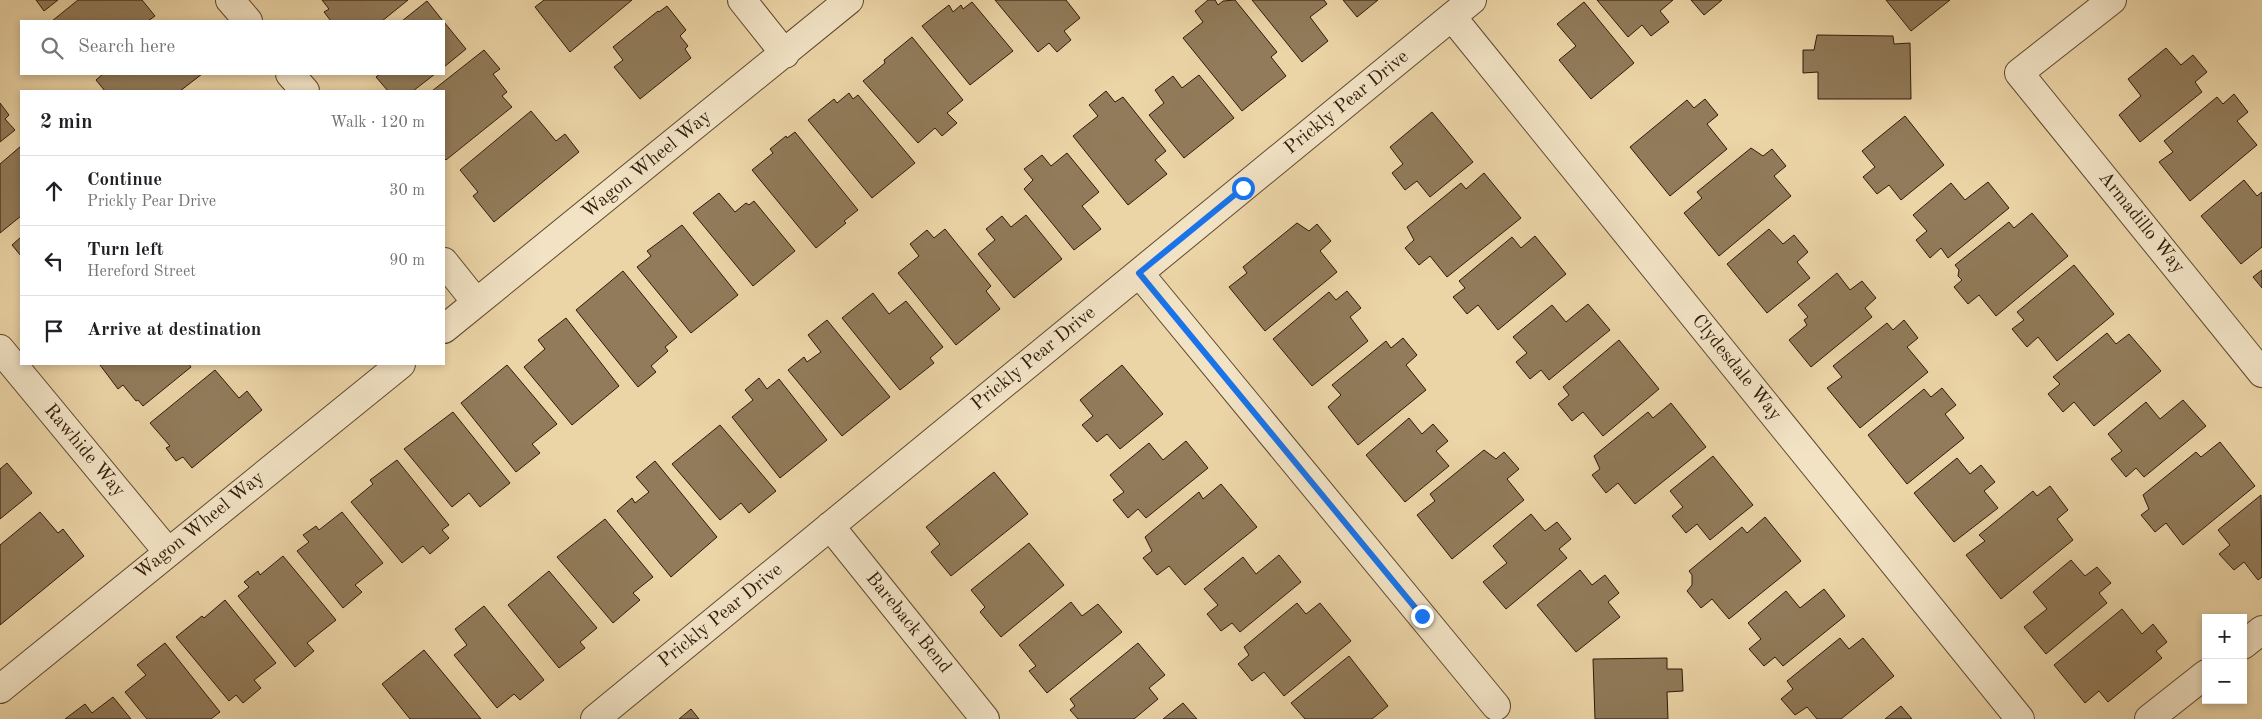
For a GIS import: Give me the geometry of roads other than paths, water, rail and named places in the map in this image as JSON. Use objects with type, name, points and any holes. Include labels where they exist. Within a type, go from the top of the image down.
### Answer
[{"type":"street","points":[[230,0],[247,20]]},
{"type":"street","points":[[742,0],[785,54]]},
{"type":"street","name":"Wagon Wheel Way","points":[[445,328],[785,54],[849,0]]},
{"type":"street","name":"Prickly Pear Drive","points":[[595,719],[1472,0]]},
{"type":"street","name":"Armadillo Way","points":[[2112,0],[2019,73],[2262,373]]},
{"type":"street","name":"Clydesdale Way","points":[[1452,17],[2020,719]]},
{"type":"street","points":[[291,75],[303,90]]},
{"type":"street","points":[[445,263],[476,302]]},
{"type":"street","points":[[1139,273],[1496,706]]},
{"type":"street","name":"Rawhide Way","points":[[0,349],[168,552]]},
{"type":"street","name":"Wagon Wheel Way","points":[[0,689],[399,365]]},
{"type":"street","name":"Bareback Bend","points":[[830,526],[985,719]]},
{"type":"street","points":[[2247,642],[2262,630]]},
{"type":"street","points":[[2149,719],[2202,677]]}]
